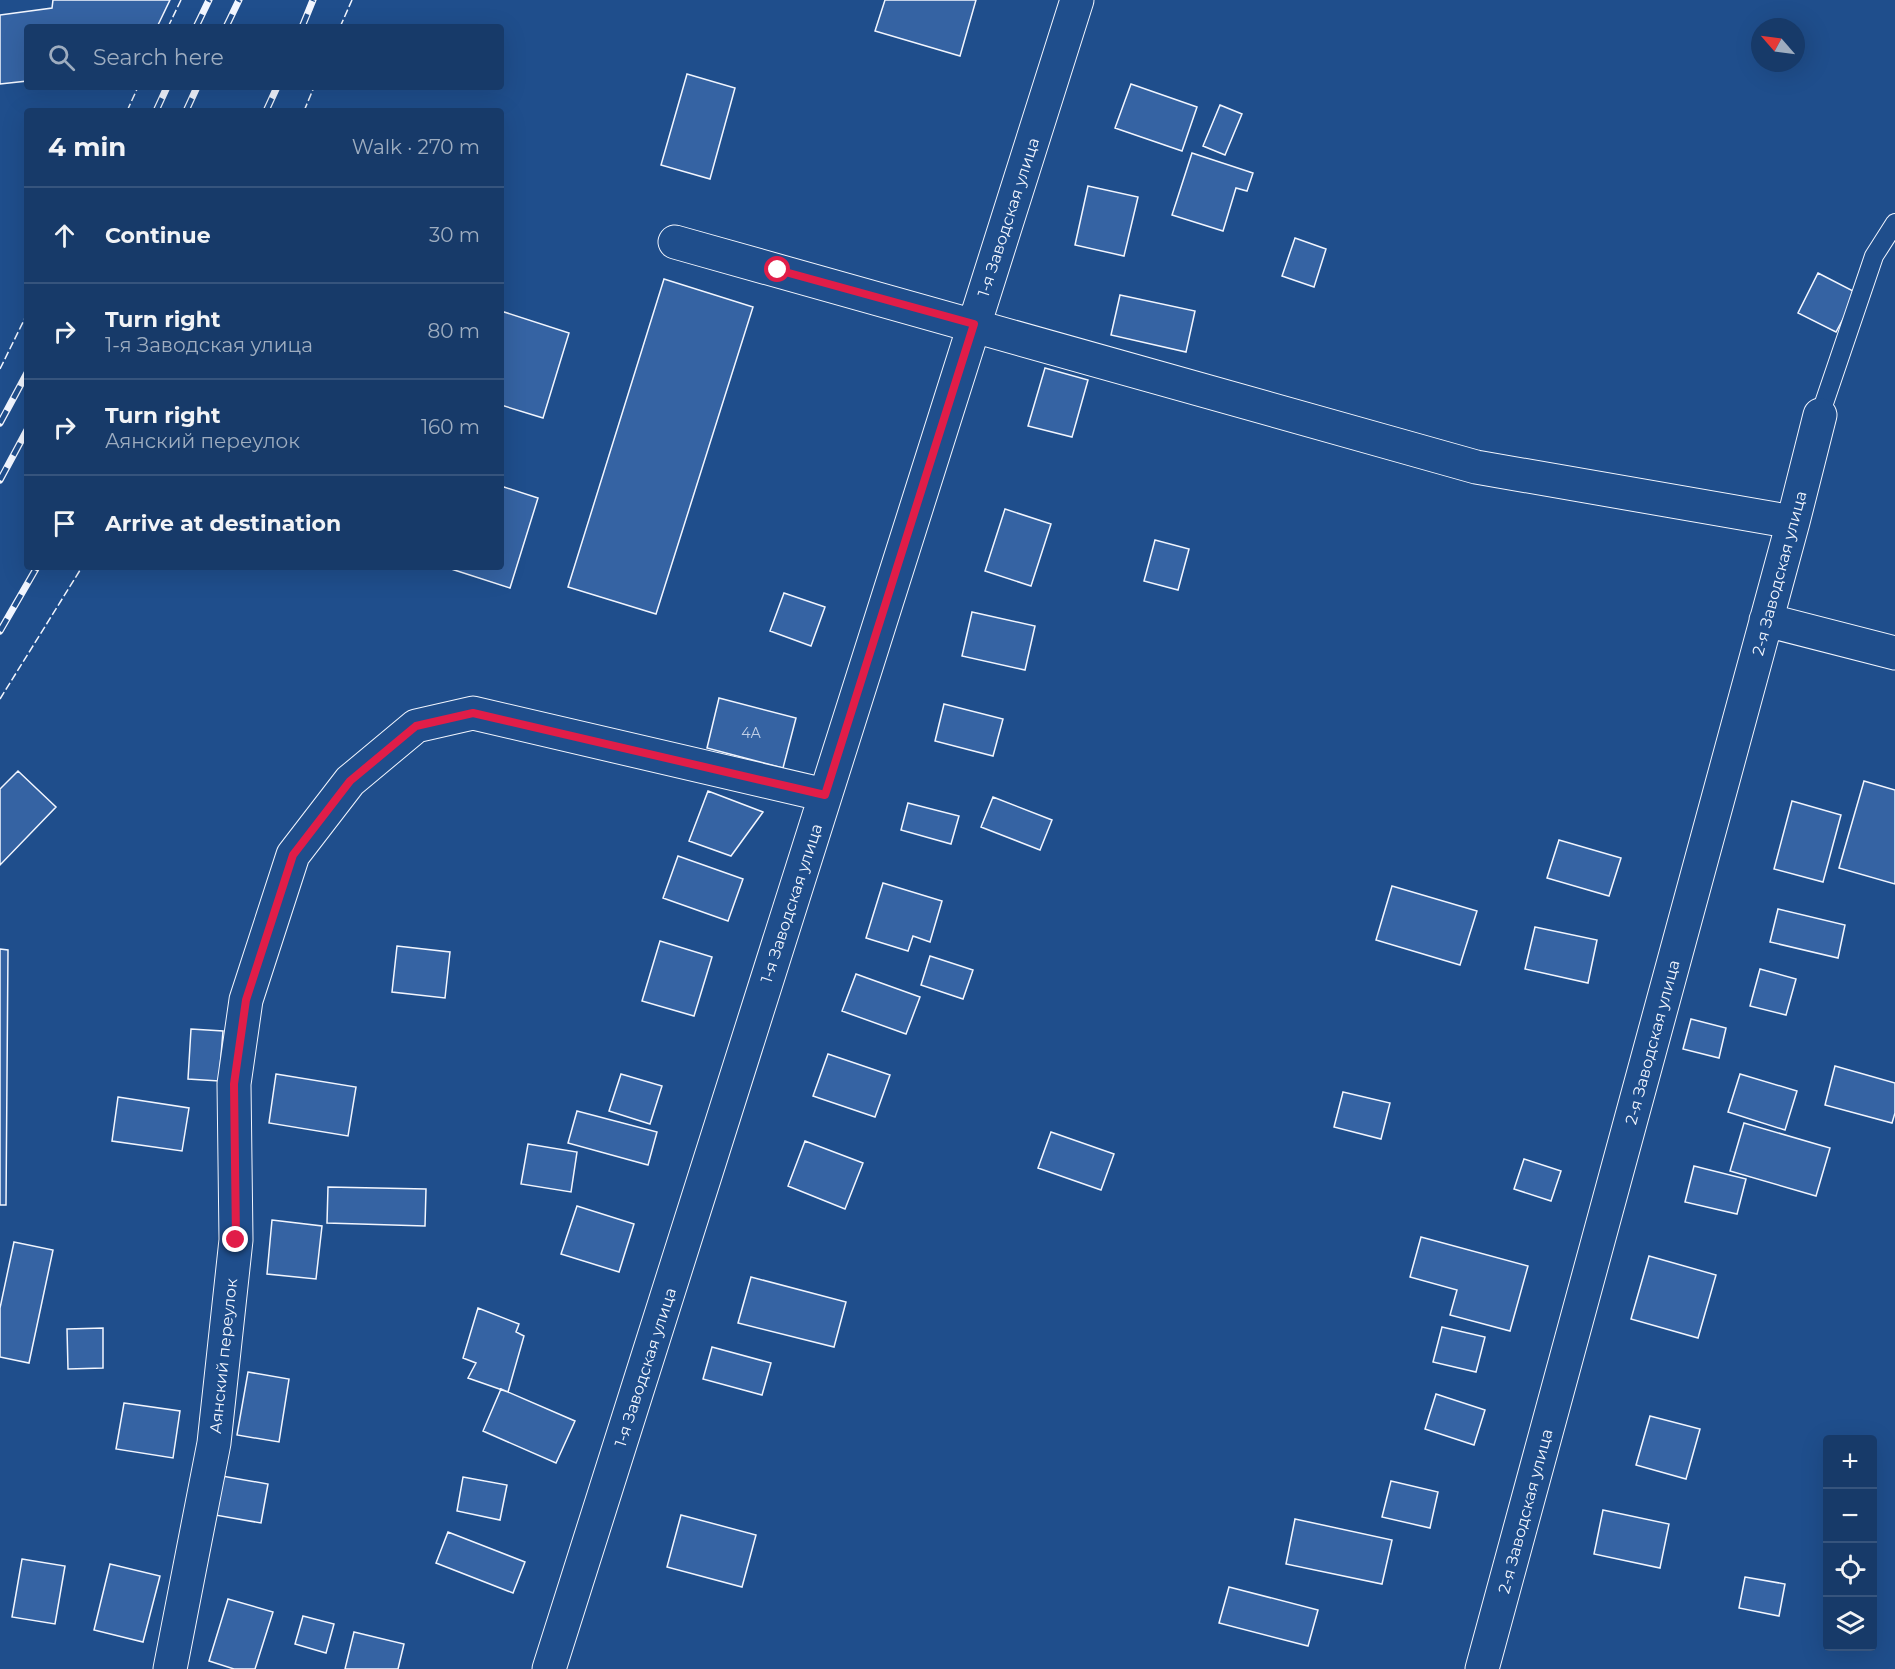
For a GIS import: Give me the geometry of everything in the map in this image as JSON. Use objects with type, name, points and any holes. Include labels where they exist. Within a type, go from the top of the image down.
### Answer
[{"type":"street","name":"1-я Заводская улица","points":[[549,1669],[1077,0]]},
{"type":"street","points":[[675,242],[974,324],[1476,467],[1793,522]]},
{"type":"street","name":"2-я Заводская улица","points":[[1482,1669],[1767,620],[1820,415]]},
{"type":"street","points":[[1767,620],[1895,653]]},
{"type":"street","name":"Аянский переулок","points":[[170,1669],[214,1443],[236,1240],[234,1084],[246,1000],[293,855],[350,781],[416,726],[473,713],[825,795]]},
{"type":"lane","points":[[1820,415],[1874,256],[1895,223]]},
{"type":"building","points":[[53,0],[170,0],[158,24],[24,24],[24,81],[0,84],[0,15],[52,8]]},
{"type":"building","points":[[885,0],[976,0],[960,56],[875,31]]},
{"type":"building","points":[[687,74],[735,88],[710,179],[661,165]]},
{"type":"building","points":[[1131,84],[1197,107],[1182,151],[1115,128]]},
{"type":"building","points":[[1220,105],[1242,114],[1225,155],[1203,146]]},
{"type":"building","points":[[1192,153],[1253,173],[1247,191],[1236,188],[1223,231],[1172,215]]},
{"type":"building","points":[[1088,186],[1138,197],[1124,256],[1075,245]]},
{"type":"building","points":[[1295,238],[1326,249],[1314,287],[1282,276]]},
{"type":"building","points":[[1818,273],[1857,293],[1836,332],[1798,313]]},
{"type":"building","points":[[664,279],[753,307],[656,614],[568,587]]},
{"type":"building","points":[[1120,295],[1195,311],[1186,352],[1111,335]]},
{"type":"building","points":[[504,312],[569,333],[543,418],[504,406]]},
{"type":"building","points":[[1045,368],[1088,380],[1072,437],[1028,426]]},
{"type":"building","points":[[504,487],[538,498],[510,588],[454,570],[504,570]]},
{"type":"building","points":[[1005,509],[1051,524],[1031,586],[985,571]]},
{"type":"building","points":[[1155,540],[1189,549],[1178,590],[1144,581]]},
{"type":"building","points":[[784,593],[825,607],[811,646],[770,631]]},
{"type":"building","points":[[972,612],[1035,626],[1025,670],[962,656]]},
{"type":"building","points":[[719,698],[796,718],[783,768],[707,748]]},
{"type":"building","points":[[944,704],[1003,719],[993,756],[935,741]]},
{"type":"building","points":[[18,771],[56,807],[0,865],[0,789]]},
{"type":"building","points":[[1864,781],[1895,790],[1895,884],[1839,868]]},
{"type":"building","points":[[708,791],[763,812],[731,856],[689,841]]},
{"type":"building","points":[[993,797],[1052,820],[1040,850],[981,827]]},
{"type":"building","points":[[1792,801],[1841,815],[1823,882],[1774,869]]},
{"type":"building","points":[[908,803],[959,816],[951,844],[901,830]]},
{"type":"building","points":[[1559,840],[1621,858],[1609,896],[1547,878]]},
{"type":"building","points":[[678,856],[743,879],[728,921],[663,898]]},
{"type":"building","points":[[883,883],[942,901],[930,942],[913,936],[908,951],[866,938]]},
{"type":"building","points":[[1392,886],[1477,911],[1460,965],[1376,940]]},
{"type":"building","points":[[1778,909],[1845,925],[1838,958],[1770,942]]},
{"type":"building","points":[[1535,927],[1597,940],[1588,983],[1525,969]]},
{"type":"building","points":[[660,941],[712,957],[694,1016],[642,1001]]},
{"type":"building","points":[[397,946],[450,952],[445,998],[392,992]]},
{"type":"building","points":[[0,949],[8,950],[6,1205],[0,1205]]},
{"type":"building","points":[[930,956],[973,970],[963,999],[921,985]]},
{"type":"building","points":[[1760,969],[1796,979],[1786,1015],[1750,1006]]},
{"type":"building","points":[[856,974],[920,997],[906,1034],[842,1011]]},
{"type":"building","points":[[1691,1019],[1726,1028],[1719,1058],[1683,1049]]},
{"type":"building","points":[[191,1029],[223,1031],[219,1081],[188,1079]]},
{"type":"building","points":[[828,1054],[890,1075],[875,1117],[813,1096]]},
{"type":"building","points":[[1835,1066],[1895,1083],[1895,1113],[1892,1123],[1825,1105]]},
{"type":"building","points":[[276,1074],[356,1087],[348,1136],[269,1123]]},
{"type":"building","points":[[621,1074],[662,1086],[650,1124],[609,1111]]},
{"type":"building","points":[[1740,1074],[1797,1091],[1785,1130],[1728,1112]]},
{"type":"building","points":[[1343,1092],[1390,1103],[1381,1139],[1334,1127]]},
{"type":"building","points":[[118,1097],[189,1108],[182,1151],[112,1141]]},
{"type":"building","points":[[577,1111],[657,1132],[648,1165],[568,1143]]},
{"type":"building","points":[[1744,1123],[1830,1148],[1816,1196],[1730,1171]]},
{"type":"building","points":[[1051,1132],[1114,1154],[1101,1190],[1038,1168]]},
{"type":"building","points":[[805,1141],[863,1163],[845,1209],[788,1186]]},
{"type":"building","points":[[528,1144],[577,1152],[571,1192],[521,1184]]},
{"type":"building","points":[[1524,1159],[1561,1171],[1551,1201],[1514,1189]]},
{"type":"building","points":[[1694,1166],[1746,1179],[1737,1214],[1685,1202]]},
{"type":"building","points":[[328,1187],[426,1189],[425,1226],[327,1223]]},
{"type":"building","points":[[577,1206],[634,1224],[619,1272],[561,1254]]},
{"type":"building","points":[[272,1220],[322,1226],[316,1279],[267,1274]]},
{"type":"building","points":[[1421,1237],[1528,1266],[1510,1331],[1450,1315],[1457,1290],[1410,1277]]},
{"type":"building","points":[[14,1242],[53,1250],[29,1363],[0,1357],[0,1308]]},
{"type":"building","points":[[1649,1256],[1716,1275],[1698,1338],[1631,1319]]},
{"type":"building","points":[[751,1277],[846,1302],[834,1347],[738,1323]]},
{"type":"building","points":[[478,1308],[519,1324],[516,1332],[524,1336],[508,1392],[468,1378],[476,1363],[463,1358]]},
{"type":"building","points":[[1442,1327],[1485,1337],[1476,1372],[1433,1362]]},
{"type":"building","points":[[103,1328],[103,1368],[68,1369],[67,1329]]},
{"type":"building","points":[[712,1347],[771,1363],[762,1395],[703,1379]]},
{"type":"building","points":[[248,1372],[289,1379],[279,1442],[237,1435]]},
{"type":"building","points":[[501,1389],[575,1421],[556,1463],[483,1431]]},
{"type":"building","points":[[1436,1394],[1485,1410],[1474,1445],[1425,1429]]},
{"type":"building","points":[[124,1403],[180,1411],[173,1458],[116,1449]]},
{"type":"building","points":[[1650,1416],[1700,1429],[1686,1479],[1636,1465]]},
{"type":"building","points":[[222,1476],[268,1484],[261,1523],[215,1515]]},
{"type":"building","points":[[463,1477],[507,1485],[500,1520],[457,1511]]},
{"type":"building","points":[[1391,1481],[1438,1492],[1430,1528],[1382,1517]]},
{"type":"building","points":[[1603,1510],[1669,1524],[1660,1568],[1594,1554]]},
{"type":"building","points":[[681,1515],[756,1535],[742,1587],[667,1567]]},
{"type":"building","points":[[1295,1519],[1392,1540],[1382,1584],[1286,1564]]},
{"type":"building","points":[[448,1532],[525,1562],[513,1593],[436,1563]]},
{"type":"building","points":[[22,1559],[65,1566],[55,1624],[12,1617]]},
{"type":"building","points":[[110,1564],[160,1576],[143,1642],[94,1630]]},
{"type":"building","points":[[1745,1577],[1785,1584],[1779,1616],[1739,1608]]},
{"type":"building","points":[[1229,1587],[1318,1610],[1308,1646],[1219,1623]]},
{"type":"building","points":[[228,1599],[273,1612],[255,1669],[234,1669],[209,1661]]},
{"type":"building","points":[[303,1616],[334,1624],[326,1653],[295,1644]]},
{"type":"building","points":[[354,1632],[404,1644],[398,1669],[345,1669]]},
{"type":"railway","points":[[197,24],[209,0]]},
{"type":"railway","points":[[227,24],[239,0]]},
{"type":"railway","points":[[303,24],[313,0]]},
{"type":"railway","points":[[157,108],[166,90]]},
{"type":"railway","points":[[187,108],[196,90]]},
{"type":"railway","points":[[267,108],[276,90]]},
{"type":"railway","points":[[0,423],[24,379]]},
{"type":"railway","points":[[0,480],[24,436]]},
{"type":"railway","points":[[0,631],[35,570]]},
{"type":"fence","points":[[169,24],[181,0]]},
{"type":"fence","points":[[341,24],[352,0]]},
{"type":"fence","points":[[128,108],[137,90]]},
{"type":"fence","points":[[305,108],[313,90]]},
{"type":"fence","points":[[0,369],[24,320]]},
{"type":"fence","points":[[0,699],[80,570]]},
{"type":"route","points":[[236,1240],[234,1084],[246,1000],[293,855],[350,781],[416,726],[473,713],[825,795],[974,324],[778,270]]}]
